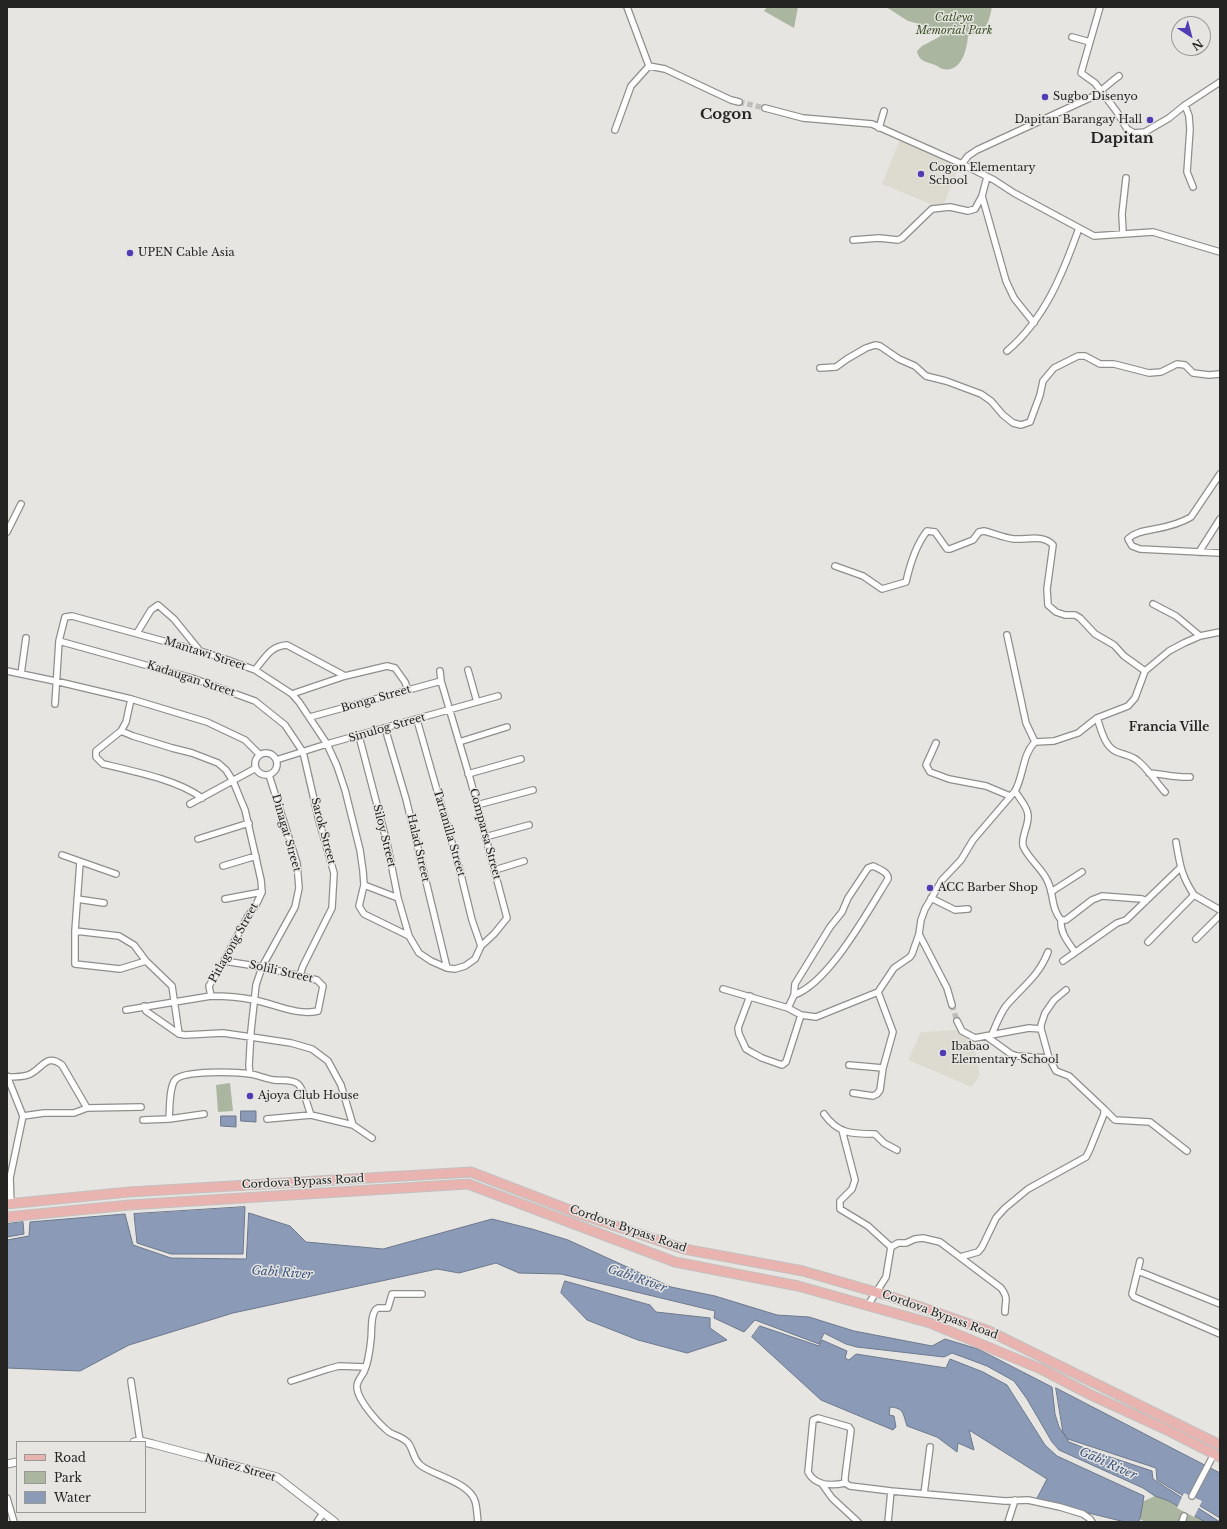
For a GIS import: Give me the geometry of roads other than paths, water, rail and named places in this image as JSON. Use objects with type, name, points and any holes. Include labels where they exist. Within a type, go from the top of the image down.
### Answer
[{"type":"main road","name":"Cordova Bypass Road","points":[[9,1204],[129,1192],[471,1172],[580,1214],[684,1249],[803,1271],[877,1292],[989,1331],[1220,1445]]},
{"type":"main road","name":"Cordova Bypass Road","points":[[7,1217],[129,1205],[468,1184],[676,1262],[798,1286],[930,1323],[1041,1369],[1091,1395],[1217,1455]]},
{"type":"main road","points":[[194,1188],[195,1201]]},
{"type":"street","points":[[627,7],[649,66]]},
{"type":"street","points":[[1100,7],[1081,73],[1095,83],[1117,112],[1127,129],[1134,133],[1145,132],[1169,118],[1184,105],[1220,82]]},
{"type":"street","points":[[1072,36],[1090,42]]},
{"type":"street","points":[[649,66],[665,69],[730,100],[740,102]]},
{"type":"street","points":[[615,130],[631,86],[649,66]]},
{"type":"street","points":[[962,164],[968,156],[977,150],[1101,92],[1106,85],[1119,76]]},
{"type":"street","points":[[1184,105],[1189,116],[1190,129],[1187,172],[1194,187]]},
{"type":"street","points":[[765,108],[803,118],[872,124],[962,164],[1094,236],[1152,232],[1220,252]]},
{"type":"street","points":[[879,128],[884,111]]},
{"type":"street","points":[[853,240],[879,238],[898,240],[902,238],[932,209],[950,207],[968,211],[975,209],[982,196],[987,177]]},
{"type":"street","points":[[1123,234],[1122,214],[1126,178]]},
{"type":"street","points":[[982,196],[1006,281],[1014,298],[1034,323]]},
{"type":"street","points":[[1007,351],[1022,338],[1034,323],[1054,289],[1068,259],[1079,228]]},
{"type":"street","points":[[820,368],[836,367],[866,348],[874,345],[880,346],[899,359],[915,366],[926,376],[946,381],[981,394],[991,401],[1003,416],[1013,423],[1021,425],[1030,422],[1040,395],[1043,380],[1054,368],[1078,356],[1085,356],[1100,364],[1114,364],[1149,373],[1161,372],[1177,364],[1185,365],[1193,373],[1209,375],[1220,374]]},
{"type":"street","points":[[1220,474],[1191,516],[1186,520],[1141,532],[1132,535],[1128,539],[1132,546],[1140,549],[1220,553]]},
{"type":"street","points":[[7,532],[21,504]]},
{"type":"street","points":[[1199,552],[1220,519]]},
{"type":"street","points":[[835,566],[863,576],[882,589],[906,582],[913,558],[922,538],[927,531],[935,532],[947,549],[973,540],[979,532],[984,531],[1014,539],[1044,539],[1053,545],[1047,589],[1048,605],[1056,612],[1075,615],[1080,618],[1095,634],[1114,645],[1124,656],[1145,671]]},
{"type":"street","points":[[1153,604],[1176,616],[1200,636]]},
{"type":"street","points":[[137,633],[150,610],[158,605],[174,618],[200,651]]},
{"type":"street","name":"Mantawi Street","points":[[54,704],[59,641],[65,617],[72,616],[200,651],[255,670],[292,694],[300,702],[327,744],[337,766],[345,790],[360,850],[364,885],[359,902],[362,912],[409,936]]},
{"type":"street","points":[[1035,742],[1054,741],[1078,733],[1097,718],[1128,706],[1135,698],[1145,671],[1169,651],[1200,636],[1220,632]]},
{"type":"street","points":[[1007,636],[1026,723],[1035,742]]},
{"type":"street","points":[[21,674],[26,638]]},
{"type":"street","name":"Kadaugan Street","points":[[59,641],[192,678],[255,701],[285,725],[303,752]]},
{"type":"street","points":[[255,670],[273,648],[287,645],[345,676]]},
{"type":"street","points":[[292,694],[345,676],[387,666],[395,668],[405,682],[408,690]]},
{"type":"street","points":[[468,670],[478,702]]},
{"type":"street","points":[[7,671],[131,699],[207,722],[245,740],[260,755]]},
{"type":"street","name":"Comparsa Street","points":[[440,671],[441,681],[495,870],[506,918],[494,934],[481,946],[475,959],[464,966],[455,969],[447,968]]},
{"type":"street","name":"Bonga Street","points":[[310,717],[441,681]]},
{"type":"street","name":"Sinulog Street","points":[[276,760],[327,744],[417,720],[498,696]]},
{"type":"street","points":[[131,699],[126,722],[121,731],[96,752],[96,758],[104,764],[171,783],[193,791],[202,798]]},
{"type":"street","points":[[1097,718],[1105,740],[1111,747],[1114,750],[1137,760],[1144,766],[1165,792]]},
{"type":"street","name":"Tartanilla Street","points":[[417,720],[460,871],[472,920],[481,946]]},
{"type":"street","points":[[459,742],[507,727]]},
{"type":"street","name":"Halad Street","points":[[385,728],[406,799],[447,968]]},
{"type":"street","name":"Pitlagong Street","points":[[121,731],[133,736],[192,753],[218,763],[226,770],[233,781],[245,810],[261,880],[262,892],[209,986],[211,996]]},
{"type":"street","name":"Siloy Street","points":[[359,736],[386,843],[398,898],[409,936],[419,953],[431,961],[447,968]]},
{"type":"street","points":[[723,989],[788,1008],[800,1015],[816,1017],[878,992],[894,968],[910,957],[919,934],[921,920],[931,898],[942,880],[967,851],[973,840],[1015,791],[1020,782],[1028,752],[1035,742]]},
{"type":"street","points":[[936,743],[926,765],[930,772],[949,778],[986,786],[1010,796]]},
{"type":"street","name":"Sarok Street","points":[[300,975],[332,908],[334,873],[319,821],[303,752]]},
{"type":"street","points":[[263,753],[270,754],[276,760],[276,768],[269,775],[262,775],[256,768],[255,761],[263,753]]},
{"type":"street","points":[[468,774],[521,759]]},
{"type":"street","points":[[190,804],[256,768]]},
{"type":"street","points":[[1149,773],[1173,775],[1180,778],[1190,777]]},
{"type":"street","name":"Dinagat Street","points":[[250,1074],[249,1066],[251,1036],[256,985],[262,967],[295,907],[299,888],[297,863],[269,775]]},
{"type":"street","points":[[477,805],[533,790]]},
{"type":"street","points":[[1015,791],[1027,810],[1028,816],[1022,842],[1023,846],[1048,882],[1058,916],[1061,920],[1060,926],[1062,933],[1075,952]]},
{"type":"street","points":[[198,839],[249,823]]},
{"type":"street","points":[[486,837],[529,825]]},
{"type":"street","points":[[1176,842],[1183,877],[1194,895],[1220,910]]},
{"type":"street","points":[[62,855],[116,874]]},
{"type":"street","points":[[223,866],[256,856]]},
{"type":"street","points":[[495,870],[524,861]]},
{"type":"street","points":[[80,862],[75,931],[75,964],[120,969],[146,961]]},
{"type":"street","points":[[788,1008],[794,994],[796,984],[868,868],[873,866],[886,873],[888,880],[834,963],[802,992],[794,994]]},
{"type":"street","points":[[1063,961],[1117,923],[1126,920],[1180,868]]},
{"type":"street","points":[[1051,892],[1082,872]]},
{"type":"street","points":[[364,885],[398,898]]},
{"type":"street","points":[[225,899],[262,892]]},
{"type":"street","points":[[1148,942],[1194,895]]},
{"type":"street","points":[[1061,920],[1066,920],[1092,900],[1102,896],[1142,899],[1146,901]]},
{"type":"street","points":[[931,898],[955,910],[968,909]]},
{"type":"street","points":[[77,899],[104,903]]},
{"type":"street","points":[[1196,939],[1220,915]]},
{"type":"street","points":[[75,931],[119,936],[134,945],[146,961],[172,986],[179,1034]]},
{"type":"street","points":[[919,934],[948,988],[952,1005]]},
{"type":"street","points":[[989,1035],[1005,1008],[1044,963],[1048,952]]},
{"type":"street","name":"Solili Street","points":[[224,961],[300,975],[317,980],[323,986],[318,1011],[308,1013],[254,1000]]},
{"type":"street","points":[[1066,990],[1054,1000],[1045,1013],[1041,1029],[1049,1058],[1056,1072],[1069,1076],[1115,1120],[1150,1122],[1187,1151]]},
{"type":"street","points":[[853,1093],[873,1096],[880,1090],[883,1068],[893,1032],[878,992]]},
{"type":"street","points":[[126,1010],[211,996],[254,1000]]},
{"type":"street","points":[[750,996],[738,1028],[739,1034],[746,1049],[762,1058],[782,1065],[786,1062],[800,1015]]},
{"type":"street","points":[[144,1006],[146,1011],[179,1034],[223,1033],[251,1036],[291,1043],[312,1049],[328,1061],[341,1085],[353,1125]]},
{"type":"street","points":[[957,1021],[962,1031],[975,1038],[1029,1028],[1041,1029]]},
{"type":"street","points":[[989,1035],[1011,1054],[1017,1056],[1049,1058]]},
{"type":"street","points":[[9,1204],[10,1178],[23,1116],[8,1077],[28,1075],[48,1060],[56,1060],[62,1065],[87,1108]]},
{"type":"street","points":[[849,1065],[883,1068]]},
{"type":"street","points":[[169,1119],[170,1100],[173,1085],[176,1079],[181,1076],[212,1072],[250,1074],[275,1080],[292,1081],[298,1084],[311,1115]]},
{"type":"street","points":[[23,1116],[44,1112],[74,1113],[87,1108],[141,1107]]},
{"type":"street","points":[[960,1257],[978,1252],[996,1218],[1005,1208],[1028,1189],[1086,1157],[1101,1121],[1104,1109]]},
{"type":"street","points":[[144,1120],[169,1119],[204,1114]]},
{"type":"street","points":[[824,1114],[835,1127],[850,1133],[865,1135],[875,1134],[884,1143],[897,1150]]},
{"type":"street","points":[[267,1119],[311,1115],[353,1125],[372,1138]]},
{"type":"street","points":[[842,1130],[855,1180],[852,1189],[840,1201],[840,1208],[868,1226],[891,1247],[886,1277],[868,1305]]},
{"type":"street","points":[[891,1247],[898,1243],[906,1243],[915,1239],[923,1238],[940,1242],[1001,1288],[1006,1295],[1007,1301],[1005,1312]]},
{"type":"street","points":[[1140,1261],[1132,1294],[1134,1297],[1220,1334]]},
{"type":"street","points":[[1138,1271],[1220,1304]]},
{"type":"street","points":[[422,1294],[395,1293],[391,1296],[388,1308],[378,1308],[376,1310],[373,1315],[372,1338],[365,1367],[357,1382],[357,1388],[363,1402],[382,1426],[390,1433],[402,1438],[409,1444],[416,1460],[421,1466],[462,1486],[471,1495],[475,1500],[478,1522]]},
{"type":"street","points":[[291,1381],[340,1366],[365,1367]]},
{"type":"street","points":[[131,1381],[137,1441]]},
{"type":"street","points":[[845,1483],[851,1430],[849,1427],[818,1418],[813,1420],[808,1472],[816,1482],[822,1484],[839,1485],[845,1483],[850,1486],[891,1491],[1005,1501],[1028,1500],[1083,1514],[1092,1522]]},
{"type":"street","name":"Nuñez Street","points":[[146,1443],[277,1477],[335,1522]]},
{"type":"street","points":[[924,1494],[930,1447]]},
{"type":"street","points":[[1192,1496],[1217,1455]]},
{"type":"street","points":[[822,1484],[832,1498],[858,1522]]},
{"type":"street","points":[[888,1522],[891,1491]]},
{"type":"street","points":[[7,1498],[8,1509],[14,1522]]},
{"type":"street","points":[[1008,1522],[1015,1500]]},
{"type":"street","points":[[317,1522],[323,1513]]},
{"type":"water","points":[[241,1111],[256,1111],[256,1122],[241,1121]]},
{"type":"water","points":[[221,1116],[236,1116],[236,1127],[221,1126]]},
{"type":"water","points":[[245,1207],[243,1254],[171,1254],[137,1243],[134,1214]]},
{"type":"water","name":"Gabi River","points":[[249,1213],[290,1226],[306,1242],[383,1249],[492,1219],[568,1240],[671,1287],[715,1296],[777,1315],[809,1317],[854,1331],[932,1346],[945,1339],[978,1349],[1052,1387],[1055,1414],[1059,1427],[1069,1442],[1152,1471],[1153,1479],[1220,1522],[1205,1522],[1169,1501],[1155,1496],[1143,1488],[1059,1450],[1052,1442],[1027,1399],[1014,1381],[987,1366],[952,1353],[944,1357],[857,1347],[846,1344],[824,1333],[819,1344],[755,1320],[744,1332],[714,1318],[715,1311],[561,1274],[519,1273],[496,1263],[459,1273],[437,1269],[233,1313],[129,1345],[80,1371],[7,1368],[7,1240],[29,1236],[30,1222],[125,1214],[133,1245],[171,1258],[246,1259]]},
{"type":"water","points":[[23,1222],[24,1234],[7,1237],[7,1224]]},
{"type":"water","points":[[565,1281],[650,1305],[656,1312],[710,1318],[710,1328],[727,1340],[687,1353],[638,1340],[587,1320],[561,1293]]},
{"type":"water","points":[[760,1326],[819,1346],[822,1340],[847,1351],[845,1358],[849,1360],[856,1354],[946,1368],[950,1359],[983,1372],[1007,1385],[1045,1445],[1057,1456],[1144,1496],[1140,1519],[1138,1522],[1125,1522],[1036,1500],[1047,1479],[969,1430],[974,1450],[958,1443],[957,1452],[937,1437],[907,1426],[904,1415],[898,1409],[890,1407],[889,1415],[894,1416],[896,1427],[893,1430],[821,1400],[752,1337]]},
{"type":"water","points":[[1056,1388],[1220,1473],[1220,1518],[1157,1480],[1156,1468],[1068,1439],[1063,1432]]},
{"type":"tunnel","points":[[739,102],[765,108]]},
{"type":"tunnel","points":[[952,1005],[957,1021]]},
{"type":"place","name":"Sugbo Disenyo","points":[[1045,97]]},
{"type":"place","name":"Dapitan Barangay Hall","points":[[1150,120]]},
{"type":"place","name":"Cogon Elementary School","points":[[921,174]]},
{"type":"place","name":"UPEN Cable Asia","points":[[130,253]]},
{"type":"place","name":"ACC Barber Shop","points":[[930,888]]},
{"type":"place","name":"Ibabao Elementary School","points":[[943,1053]]},
{"type":"place","name":"Ajoya Club House","points":[[250,1096]]},
{"type":"district","name":"Cogon","points":[[726,115]]},
{"type":"district","name":"Dapitan","points":[[1122,139]]},
{"type":"district","name":"Francia Ville","points":[[1169,728]]},
{"type":"park label","name":"Catleya Memorial Park","points":[[954,24]]}]
